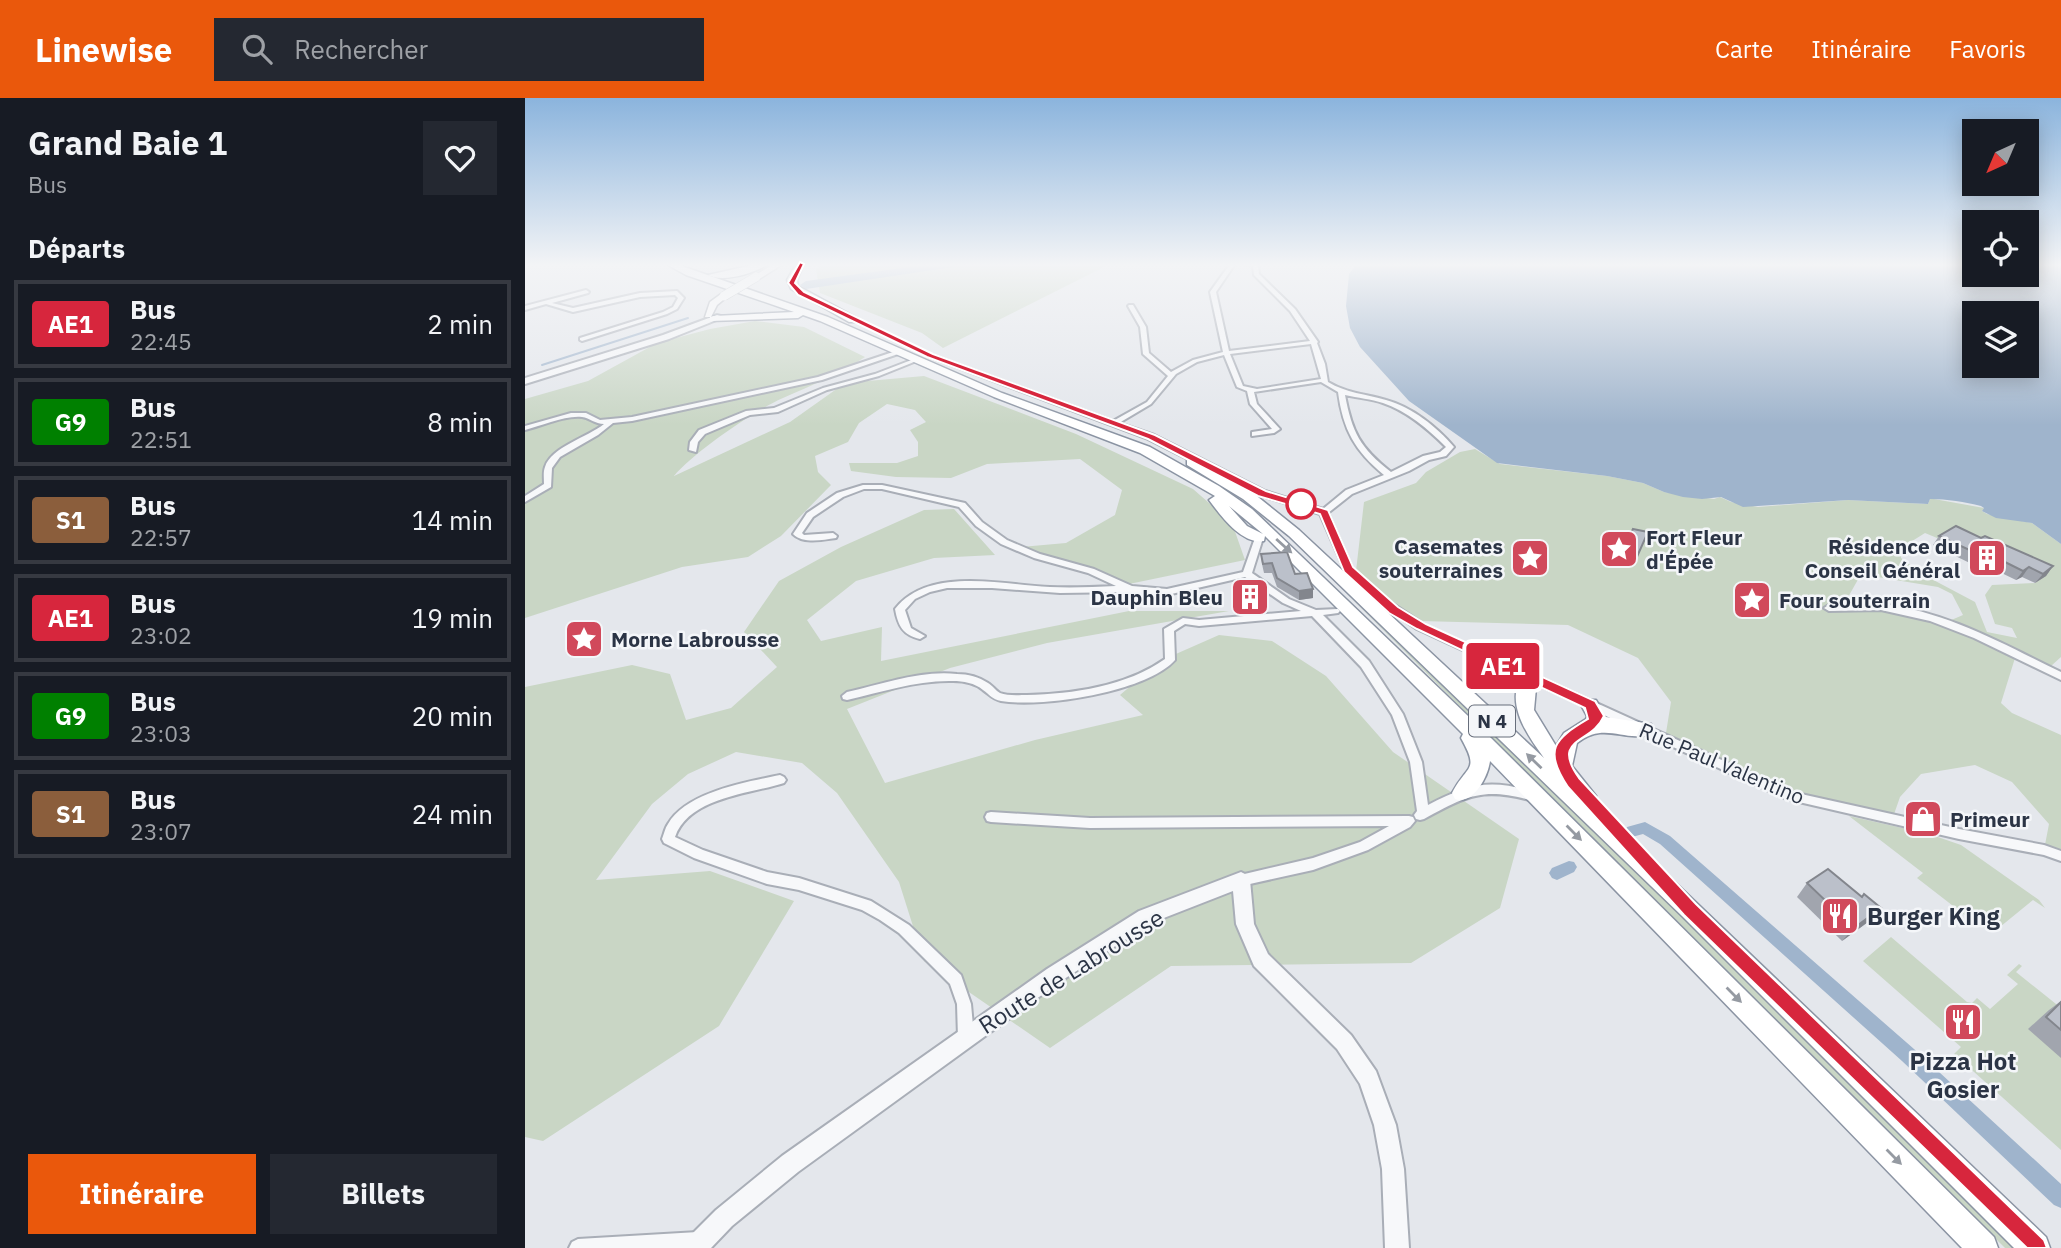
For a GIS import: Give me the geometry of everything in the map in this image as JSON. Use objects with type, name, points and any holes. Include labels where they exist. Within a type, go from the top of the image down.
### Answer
[{"type":"highway","points":[[809,318],[849,329]]},
{"type":"highway","name":"N 4","points":[[817,318],[849,329],[998,395],[1102,432],[1170,463],[1247,512],[1422,681],[1983,1248]]},
{"type":"highway","name":"N 4","points":[[838,318],[1184,457],[1229,482],[1294,533],[1690,909],[2035,1248]]},
{"type":"highway","points":[[849,318],[871,329]]},
{"type":"highway","points":[[1170,463],[1227,510],[1242,529],[1259,538]]},
{"type":"highway","points":[[1294,533],[1309,538],[1348,569]]},
{"type":"highway","points":[[1335,611],[1422,681]]},
{"type":"highway","points":[[1528,677],[1524,693],[1526,714],[1562,766],[1574,783],[1690,909]]},
{"type":"highway","points":[[1562,766],[1562,752],[1568,738],[1594,722],[1597,716],[1590,705]]},
{"type":"highway","points":[[1450,709],[1480,750],[1480,768],[1462,793]]},
{"type":"highway","points":[[1586,726],[1604,724],[1644,729]]},
{"type":"street","points":[[582,339],[651,318]]},
{"type":"street","points":[[525,381],[666,337],[712,318]]},
{"type":"street","points":[[1138,318],[1143,327],[1146,354],[1171,376]]},
{"type":"street","points":[[1218,318],[1226,353],[1235,381],[1240,387],[1250,390],[1324,380]]},
{"type":"street","points":[[1297,318],[1315,342],[1321,358],[1324,380],[1341,393],[1385,402],[1401,409],[1450,447],[1443,454],[1426,458],[1349,492],[1324,512]]},
{"type":"street","points":[[1114,423],[1149,403],[1171,376],[1195,362],[1226,353],[1315,342]]},
{"type":"street","points":[[525,428],[571,415],[586,415],[599,422],[610,422],[812,381],[899,352]]},
{"type":"street","points":[[930,356],[1175,448],[1262,494],[1324,512]]},
{"type":"street","points":[[693,450],[694,442],[702,432],[749,413],[775,411],[825,389],[877,375],[916,360]]},
{"type":"street","points":[[1250,390],[1254,404],[1276,429],[1274,432],[1255,434]]},
{"type":"street","points":[[1341,393],[1353,439],[1366,458],[1388,475]]},
{"type":"street","points":[[525,500],[548,485],[547,470],[559,454],[601,432],[610,422]]},
{"type":"street","points":[[833,536],[802,538],[797,534],[810,515],[840,495],[863,487],[889,488],[962,505],[979,523],[1005,542],[1037,556],[1091,571],[1130,589]]},
{"type":"street","points":[[1324,512],[1348,569]]},
{"type":"street","points":[[1247,574],[1259,538]]},
{"type":"street","name":"Rue Paul Valentino","points":[[1348,569],[1393,610],[1476,653],[1790,796],[1958,834],[2044,850],[2061,856]]},
{"type":"street","points":[[919,636],[913,635],[907,629],[900,609],[906,598],[924,590],[994,584],[1052,590],[1130,589],[1167,592],[1247,574],[1286,601],[1315,613],[1365,664],[1397,714],[1416,762],[1423,813]]},
{"type":"street","points":[[1829,608],[1878,607],[1923,615],[1966,631],[2061,676]]},
{"type":"street","points":[[847,696],[954,677],[974,681],[987,687],[996,696],[1011,699],[1070,696],[1142,677],[1162,668],[1170,660],[1167,638],[1170,629],[1183,621],[1199,623],[1335,611]]},
{"type":"street","points":[[779,780],[726,792],[703,802],[679,816],[670,827],[668,839],[699,854],[767,878],[799,884],[866,905],[885,916],[904,929],[956,980],[964,1004],[966,1037]]},
{"type":"street","name":"Route de Labrousse","points":[[697,1244],[724,1218],[790,1164],[1054,975],[1145,917],[1241,880],[1313,864],[1364,846],[1462,793],[1493,786],[1538,797]]},
{"type":"street","points":[[991,817],[1090,823],[1409,821]]},
{"type":"street","points":[[1241,880],[1245,925],[1261,960],[1343,1042],[1369,1078],[1385,1125],[1393,1169],[1397,1248]]},
{"type":"street","points":[[579,1248],[697,1244]]},
{"type":"green space","points":[[883,318],[1003,318],[943,348],[922,333]]},
{"type":"green space","points":[[755,321],[804,327],[865,357],[757,412],[709,444],[674,476],[790,422],[845,383],[924,376],[1076,434],[1193,489],[1232,523],[1245,560],[1129,584],[1021,547],[1066,543],[1115,515],[1122,490],[1080,459],[987,464],[951,478],[896,477],[851,471],[849,463],[897,463],[918,456],[918,442],[910,430],[926,422],[915,410],[887,404],[859,423],[848,442],[815,456],[818,472],[831,485],[781,536],[748,557],[682,567],[525,618],[525,399],[588,381],[657,343]]},
{"type":"green space","points":[[1475,449],[1500,464],[1607,476],[1643,483],[1664,492],[1714,499],[1720,497],[1758,507],[1848,500],[1928,504],[1930,499],[1934,499],[1984,508],[1982,511],[1987,514],[2032,523],[2061,544],[2061,657],[2051,666],[2015,658],[2001,703],[2012,713],[2061,735],[2061,856],[2044,850],[2049,824],[2012,782],[1975,765],[1921,774],[1900,797],[1892,820],[1818,803],[1665,739],[1671,702],[1638,658],[1568,625],[1420,621],[1395,606],[1356,571],[1364,502],[1416,483],[1426,472],[1460,452]],"holes":[[[1925,533],[2046,575],[2035,583],[1992,585],[1985,595],[1995,624],[2012,628],[2017,638],[1987,632],[1975,602],[1924,575],[1901,558],[1901,548]],[[1860,576],[1938,587],[1952,594],[1963,615],[1949,621],[1887,604],[1843,606]]]},
{"type":"green space","points":[[954,509],[995,555],[934,558],[856,581],[807,620],[821,641],[882,627],[881,661],[1129,611],[1229,611],[1047,643],[950,668],[847,709],[885,783],[1035,740],[1143,715],[1120,695],[1160,661],[1219,635],[1272,641],[1326,676],[1393,752],[1519,839],[1500,908],[1411,963],[1171,966],[1050,1048],[924,961],[899,882],[837,793],[802,763],[736,752],[688,774],[652,804],[596,880],[710,871],[794,901],[719,1026],[543,1141],[525,1137],[525,687],[632,665],[670,674],[686,720],[731,708],[777,667],[744,632],[779,581],[841,547],[924,510]]},
{"type":"green space","points":[[1346,593],[1675,910],[2018,1248],[2005,1248]]},
{"type":"green space","points":[[1849,816],[1929,834],[1961,845],[2039,900],[2045,908],[2033,900],[1995,931],[1979,926],[1917,878],[1923,873]]},
{"type":"green space","points":[[1891,937],[1967,1002],[1972,1003],[1977,998],[1990,1009],[2018,984],[2007,975],[2019,964],[2022,966],[2016,972],[2061,1008],[2061,1150],[1954,1054],[1961,1047],[1863,961]]},
{"type":"water","points":[[1348,318],[1962,318],[1962,378],[2039,378],[2039,318],[2061,318],[2061,544],[2032,523],[1996,518],[1982,511],[1984,508],[1981,506],[1956,501],[1930,499],[1928,504],[1848,500],[1743,507],[1721,497],[1683,497],[1643,483],[1607,476],[1497,463],[1409,401],[1360,347],[1350,328]]},
{"type":"building","points":[[1956,526],[2053,566],[2043,574],[2029,567],[2023,571],[1993,556],[1989,559],[1939,536]]},
{"type":"building","points":[[1633,529],[1648,532],[1636,559],[1612,552],[1618,540],[1626,543]]},
{"type":"building","points":[[1287,552],[1295,574],[1307,573],[1313,589],[1299,591],[1277,578],[1272,563],[1263,564],[1261,554]]},
{"type":"building","points":[[1915,808],[1932,809],[1935,815],[1918,812]]},
{"type":"building","points":[[1828,869],[1862,897],[1864,894],[1881,908],[1854,928],[1807,883]]},
{"type":"building","points":[[2061,1002],[2061,1030],[2046,1017]]},
{"type":"waterway","points":[[542,365],[688,318]]},
{"type":"waterway","points":[[1632,831],[1645,828],[1665,840],[1908,1055],[2061,1198]]},
{"type":"waterway","points":[[1557,873],[1569,867]]},
{"type":"bus line","name":"AE1","points":[[849,318],[930,356],[1151,437],[1262,494],[1324,512],[1348,569],[1393,610],[1421,626],[1590,705],[1597,716],[1594,722],[1568,738],[1562,752],[1562,766],[1574,783],[1690,909],[2035,1248]]},
{"type":"place","name":"Fort Fleur d'Épée","points":[[1619,549]]},
{"type":"place","name":"Casemates souterraines","points":[[1530,558]]},
{"type":"place","name":"Résidence du Conseil Général","points":[[1987,558]]},
{"type":"place","name":"Dauphin Bleu","points":[[1250,597]]},
{"type":"place","name":"Four souterrain","points":[[1752,600]]},
{"type":"place","name":"Morne Labrousse","points":[[584,639]]},
{"type":"place","name":"Primeur","points":[[1923,819]]},
{"type":"place","name":"Burger King","points":[[1840,916]]},
{"type":"place","name":"Pizza Hot Gosier","points":[[1963,1022]]}]
